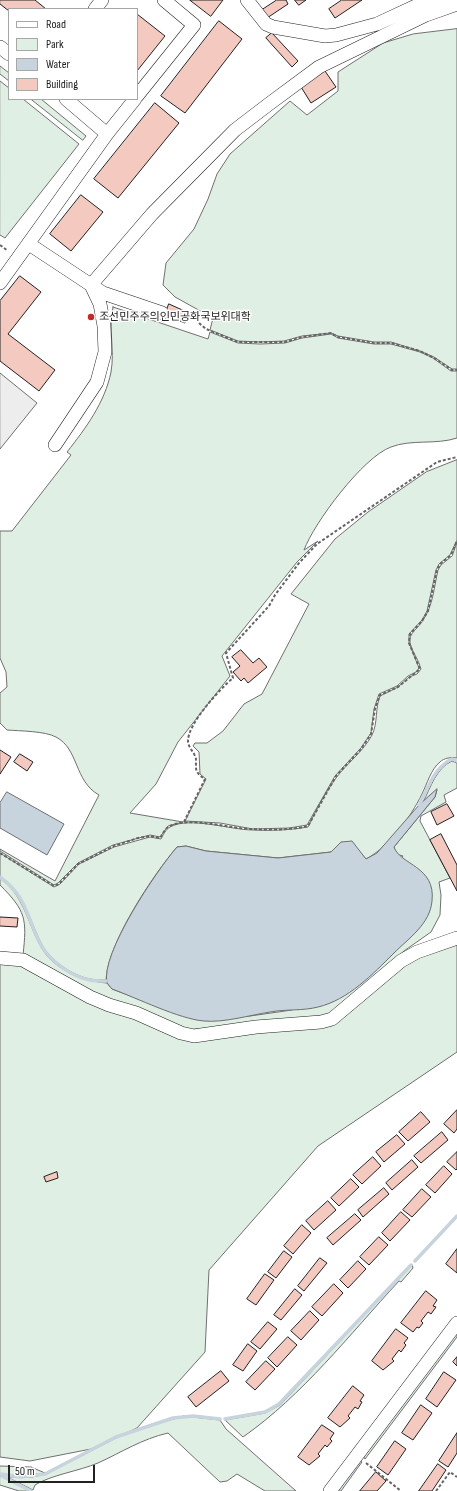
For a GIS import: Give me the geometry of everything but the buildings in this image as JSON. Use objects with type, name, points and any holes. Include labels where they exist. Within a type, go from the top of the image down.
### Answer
[{"type":"street","points":[[96,8],[102,0]]},
{"type":"street","points":[[138,95],[194,25],[164,0]]},
{"type":"street","points":[[247,0],[266,24],[273,27],[325,36],[336,35],[377,24],[420,4],[452,0]]},
{"type":"street","points":[[91,285],[152,214],[235,130],[319,68],[426,15],[457,4]]},
{"type":"street","points":[[0,47],[8,53]]},
{"type":"street","points":[[67,100],[107,134]]},
{"type":"street","points":[[0,283],[30,244],[107,134],[134,100]]},
{"type":"street","points":[[30,244],[103,293],[162,313]]},
{"type":"street","points":[[55,445],[94,389],[103,363],[105,352],[104,326],[100,304],[91,285]]},
{"type":"street","points":[[0,958],[22,960],[109,1006],[136,1013],[181,1033],[194,1036],[256,1026],[314,1023],[332,1019],[401,961],[417,952],[457,938]]},
{"type":"street","points":[[330,1491],[457,1323]]},
{"type":"path","points":[[199,323],[211,332],[238,342],[285,342],[302,337],[331,333],[338,337],[374,343],[391,343],[420,351],[452,370],[457,370]]},
{"type":"path","points":[[184,822],[205,779],[199,776],[195,766],[196,756],[188,744],[189,736],[196,721],[222,687],[233,678],[226,653],[269,606],[275,595],[299,563],[317,544],[333,535],[370,507],[437,462],[457,458]]},
{"type":"path","points":[[0,853],[54,886],[59,884],[78,864],[122,843],[150,836],[160,838],[168,826],[184,822],[220,824],[253,830],[308,826],[336,776],[362,749],[371,734],[375,709],[380,695],[398,687],[420,668],[409,643],[410,634],[422,621],[428,611],[437,570],[440,564],[451,555],[457,541]]},
{"type":"path","points":[[357,1456],[401,1491]]},
{"type":"path","points":[[436,1491],[450,1472],[457,1477]]},
{"type":"green space","points":[[457,29],[457,369],[452,369],[434,357],[420,351],[391,342],[374,342],[338,336],[331,333],[302,336],[284,341],[238,341],[210,330],[213,318],[175,297],[163,285],[166,263],[194,229],[208,199],[217,174],[230,154],[290,101],[307,115],[338,91],[338,72],[383,43],[413,34]]},
{"type":"green space","points":[[0,66],[8,72],[8,80],[0,74]]},
{"type":"green space","points":[[0,81],[8,87],[8,100],[24,100],[79,144],[5,238],[0,235]]},
{"type":"green space","points":[[32,100],[42,100],[86,136],[83,140]]},
{"type":"green space","points":[[113,307],[208,339],[210,332],[238,343],[285,343],[302,338],[331,334],[338,338],[374,344],[391,344],[420,352],[433,358],[451,371],[457,371],[457,438],[441,441],[407,443],[391,447],[380,453],[367,464],[341,492],[329,508],[309,538],[304,550],[318,541],[297,562],[222,656],[230,676],[178,742],[156,784],[130,813],[183,822],[168,826],[160,837],[150,835],[113,845],[78,863],[58,883],[54,885],[0,851],[0,849],[55,881],[99,795],[85,782],[69,749],[63,742],[51,735],[7,730],[0,723],[0,693],[7,687],[6,672],[0,658],[0,531],[12,531],[71,455],[67,452],[94,414],[104,394],[111,372],[111,323]]},
{"type":"green space","points":[[457,460],[457,540],[450,555],[439,564],[436,570],[427,611],[422,620],[409,634],[409,643],[419,668],[397,686],[379,694],[374,709],[371,733],[361,748],[335,776],[307,825],[289,828],[253,829],[220,823],[185,821],[206,779],[200,774],[199,752],[193,746],[195,743],[207,743],[223,731],[244,704],[262,694],[309,604],[291,594],[335,539],[368,512],[426,472]]},
{"type":"green space","points":[[457,542],[457,758],[446,759],[437,765],[412,812],[391,839],[383,847],[366,859],[356,848],[341,842],[331,852],[278,858],[206,851],[186,846],[177,847],[167,859],[133,910],[114,948],[108,965],[106,980],[96,980],[83,977],[69,971],[56,961],[41,943],[21,899],[0,876],[0,853],[54,887],[60,884],[79,864],[114,847],[150,837],[161,839],[170,827],[178,824],[199,823],[260,830],[288,830],[308,827],[332,784],[364,747],[372,735],[380,696],[398,687],[409,677],[417,674],[421,669],[411,646],[410,639],[429,609],[438,570],[441,565],[452,556]]},
{"type":"green space","points":[[452,761],[457,763],[457,788],[444,795],[446,802],[421,816],[420,821],[450,878],[439,882],[441,895],[440,915],[431,932],[404,951],[331,1015],[188,1030],[107,1000],[23,955],[25,933],[23,916],[15,902],[0,885],[0,878],[15,893],[20,901],[45,953],[52,961],[69,972],[88,980],[107,983],[112,989],[184,1016],[250,1016],[292,1010],[403,856],[396,854],[394,847],[435,797],[437,790],[423,802],[438,773],[446,764]]},
{"type":"green space","points":[[457,943],[457,1052],[318,1146],[209,1270],[205,1352],[137,1428],[91,1449],[30,1461],[0,1457],[0,962],[14,963],[178,1034],[323,1025],[401,965]]},
{"type":"green space","points":[[412,1265],[413,1268],[401,1282],[399,1281],[325,1364],[265,1420],[243,1437],[225,1420],[265,1413],[280,1405]]},
{"type":"green space","points":[[457,1331],[457,1337],[365,1459],[363,1456]]},
{"type":"green space","points":[[184,1416],[220,1420],[226,1429],[296,1491],[265,1491],[237,1474],[227,1481],[220,1482],[168,1433],[141,1442],[98,1463],[42,1482],[35,1485],[33,1490],[7,1477],[32,1477],[46,1474],[116,1438]]},
{"type":"green space","points":[[359,1460],[362,1462],[341,1491],[336,1491]]},
{"type":"green space","points":[[0,1466],[31,1467],[45,1473],[20,1476],[0,1474]]},
{"type":"green space","points":[[0,1476],[30,1491],[19,1491],[0,1485]]},
{"type":"shaded area","points":[[0,373],[37,403],[0,449]]},
{"type":"water","points":[[437,789],[435,797],[394,847],[403,858],[423,873],[429,880],[432,889],[432,901],[427,917],[418,930],[377,969],[340,999],[329,1004],[300,1010],[276,1011],[220,1021],[204,1021],[158,1008],[112,989],[107,983],[107,970],[112,953],[121,933],[144,892],[177,847],[186,846],[206,851],[278,858],[331,852],[341,842],[352,841],[366,859],[377,853],[419,805]]},
{"type":"water","points":[[7,792],[64,824],[47,855],[0,828],[0,803]]},
{"type":"waterway","points":[[419,805],[432,779],[441,767],[452,759],[457,761]]},
{"type":"waterway","points":[[0,877],[9,885],[21,900],[41,945],[50,957],[76,976],[90,980],[106,981]]},
{"type":"waterway","points":[[415,1261],[457,1216]]},
{"type":"waterway","points":[[225,1419],[265,1412],[279,1404],[411,1265]]},
{"type":"waterway","points":[[0,1474],[20,1477],[45,1474],[116,1437],[173,1418],[193,1416],[220,1419]]},
{"type":"waterway","points":[[2,1476],[31,1491]]},
{"type":"place","name":"조선민주주의인민공화국보위대학","points":[[91,317]]}]
